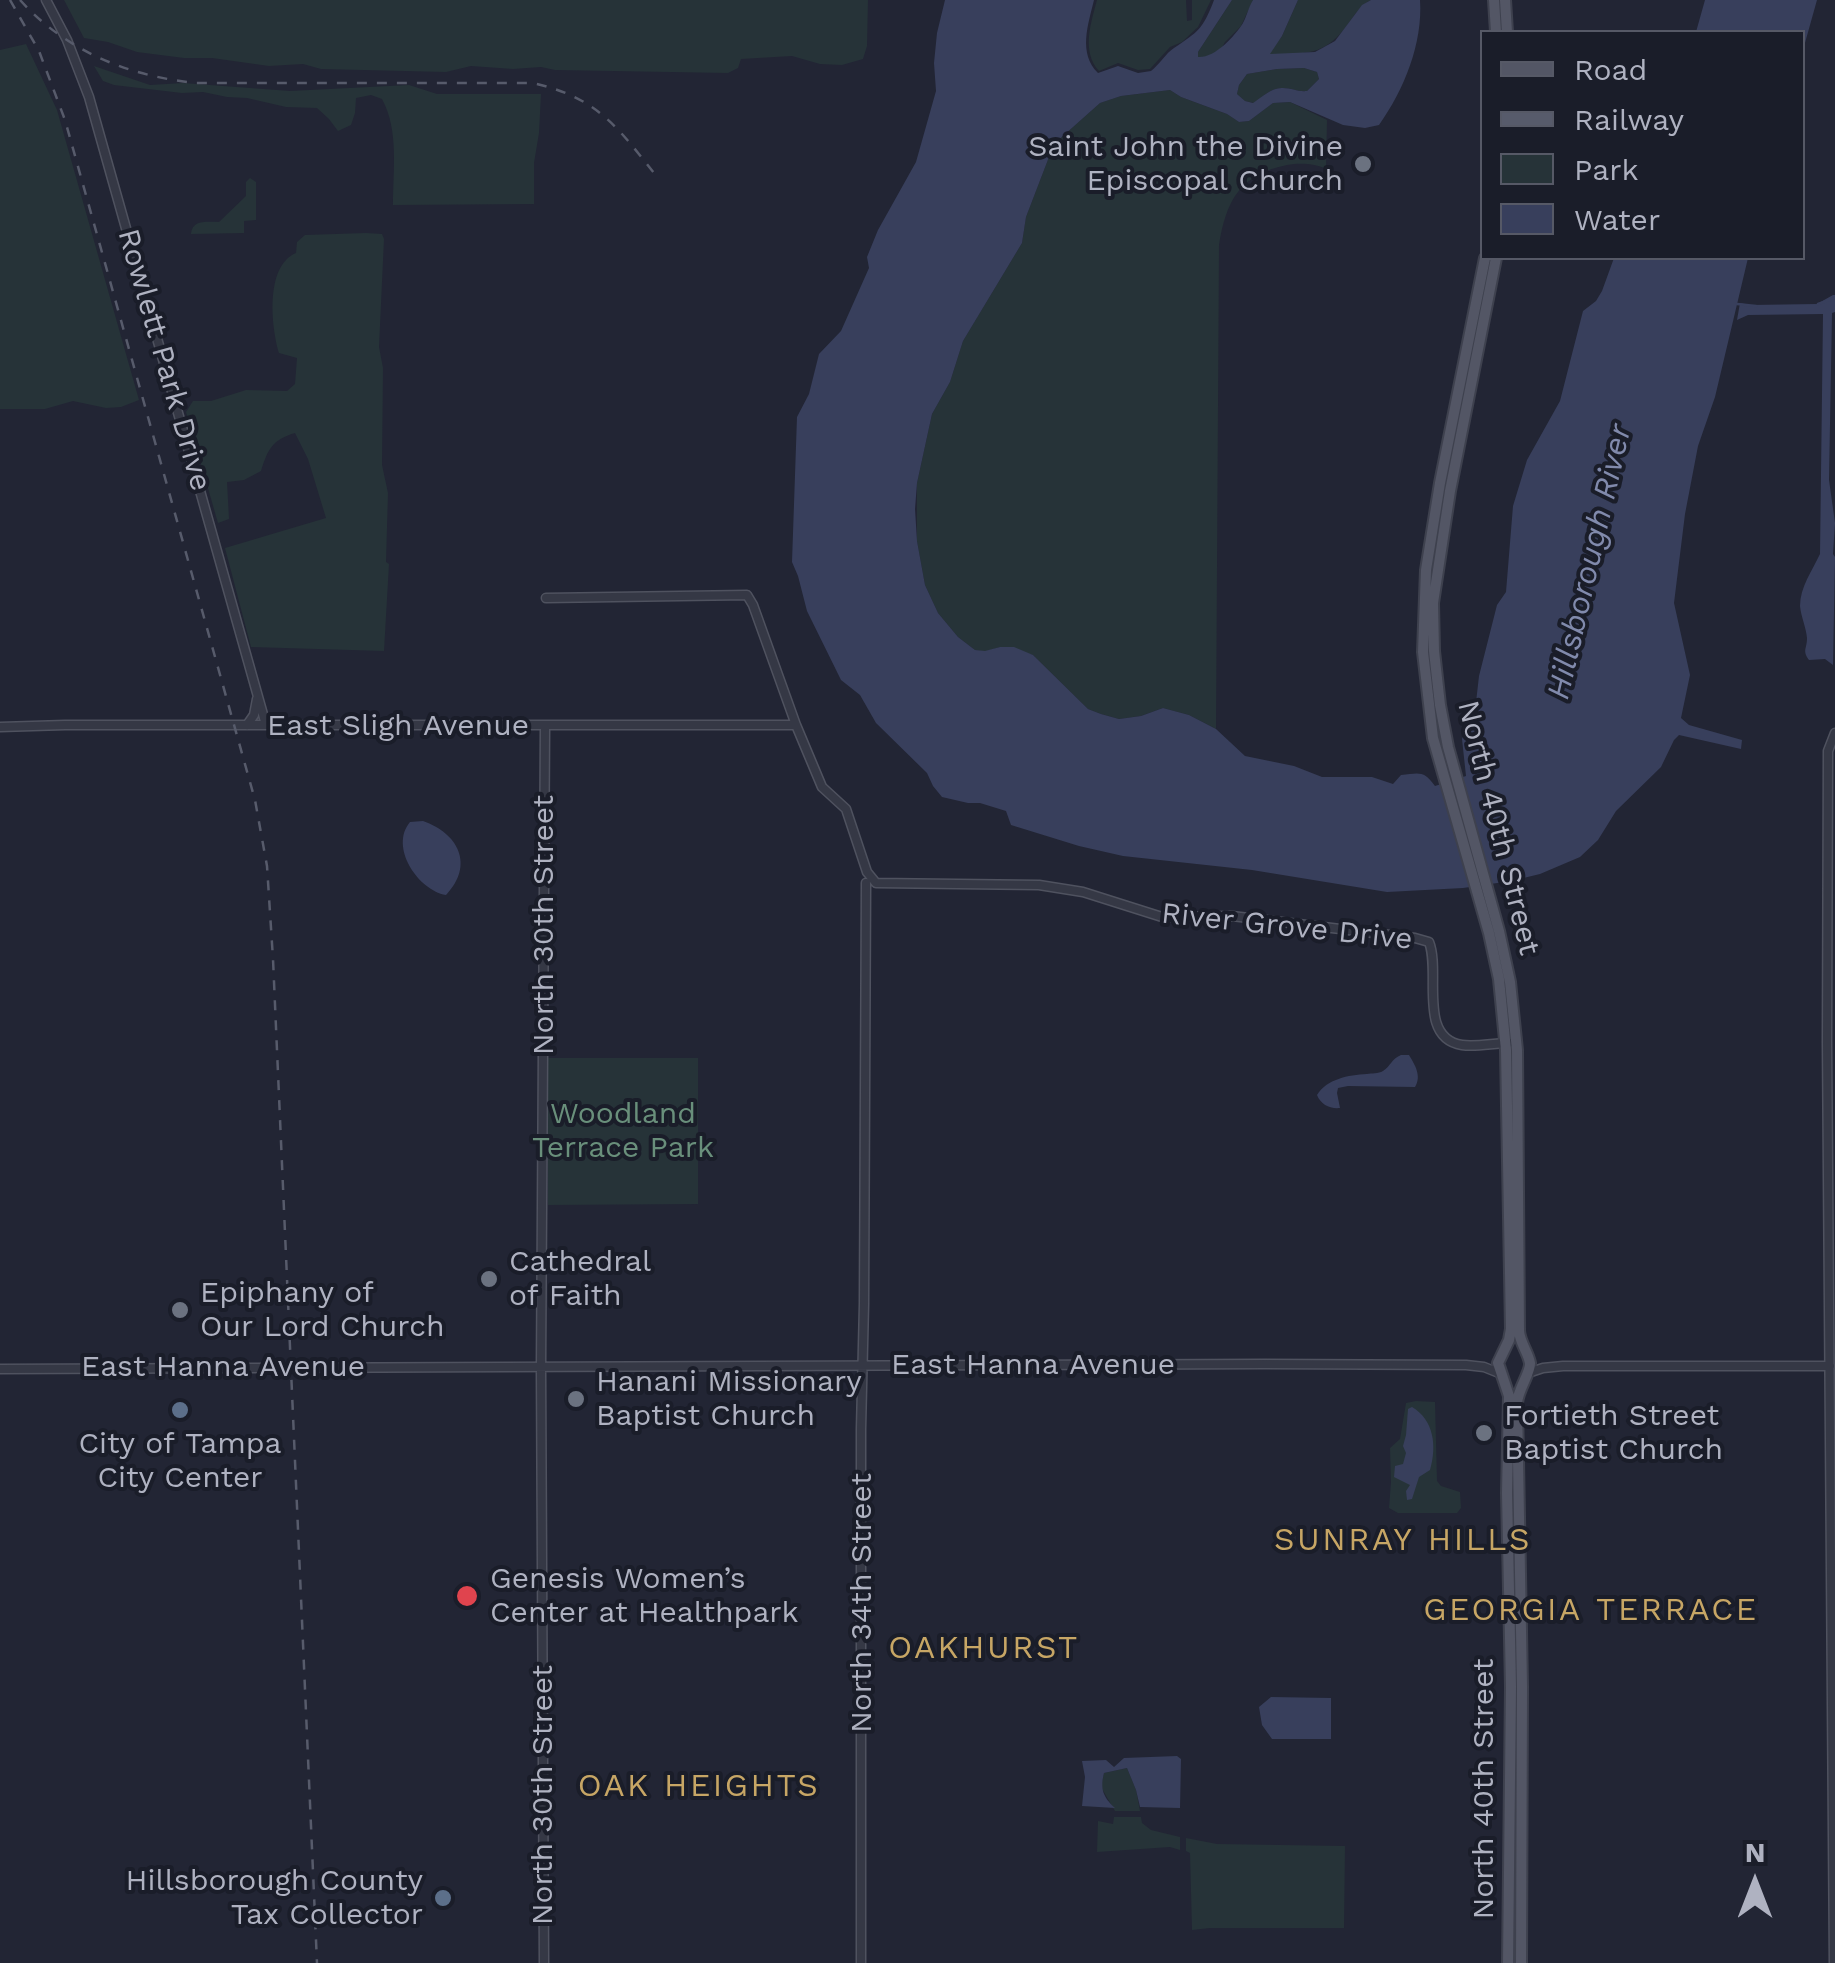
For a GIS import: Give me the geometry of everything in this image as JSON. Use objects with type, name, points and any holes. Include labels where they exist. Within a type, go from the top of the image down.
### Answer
[{"type":"main road","points":[[1494,0],[1496,30]]},
{"type":"main road","points":[[1505,0],[1507,30]]},
{"type":"main road","name":"North 40th Street","points":[[1485,260],[1424,584],[1423,652],[1434,738],[1450,779],[1510,982],[1519,1331],[1528,1358]]},
{"type":"main road","name":"North 40th Street","points":[[1450,779],[1432,603],[1496,260]]},
{"type":"main road","name":"North 40th Street","points":[[1501,1356],[1511,1329],[1511,1043]]},
{"type":"main road","points":[[1508,1237],[1518,1263]]},
{"type":"main road","points":[[1515,1349],[1528,1358],[1526,1376],[1514,1382],[1500,1375],[1501,1356],[1515,1349]]},
{"type":"main road","name":"North 40th Street","points":[[1500,1375],[1509,1396],[1508,1963]]},
{"type":"main road","name":"North 40th Street","points":[[1521,1963],[1517,1397],[1526,1376]]},
{"type":"street","name":"Rowlett Park Drive","points":[[46,0],[89,98],[266,725]]},
{"type":"street","name":"River Grove Drive","points":[[546,598],[747,595],[822,787],[846,809],[866,872],[876,882],[1039,886],[1084,892],[1162,917],[1232,916],[1415,938],[1429,942],[1434,953],[1434,1018],[1443,1034],[1455,1044],[1467,1046],[1511,1043]]},
{"type":"street","points":[[247,725],[256,710],[258,695]]},
{"type":"street","name":"East Sligh Avenue","points":[[0,727],[796,725]]},
{"type":"street","name":"North 30th Street","points":[[544,1963],[541,1367],[545,726]]},
{"type":"street","points":[[1834,734],[1828,750],[1827,1042],[1834,1963]]},
{"type":"street","name":"North 34th Street","points":[[861,1963],[866,882]]},
{"type":"street","name":"East Hanna Avenue","points":[[1466,1366],[1501,1356]]},
{"type":"street","points":[[1528,1358],[1563,1366]]},
{"type":"street","name":"East Hanna Avenue","points":[[0,1369],[1466,1366],[1484,1367],[1500,1375]]},
{"type":"street","points":[[1526,1376],[1542,1368],[1563,1366],[1832,1366]]},
{"type":"green space","points":[[64,0],[868,0],[867,46],[863,59],[842,65],[792,56],[741,59],[738,68],[728,73],[471,66],[446,72],[321,69],[303,64],[269,66],[137,52],[84,38]]},
{"type":"green space","points":[[1097,0],[1186,0],[1187,21],[1192,20],[1192,0],[1211,0],[1198,27],[1170,47],[1150,69],[1138,70],[1118,63],[1099,71],[1089,46]]},
{"type":"green space","points":[[1232,0],[1253,0],[1241,26],[1220,51],[1206,58],[1198,57],[1198,52]]},
{"type":"green space","points":[[1298,0],[1371,0],[1323,48],[1269,54]]},
{"type":"green space","points":[[26,44],[57,110],[139,400],[121,407],[73,401],[45,409],[0,409],[0,50]]},
{"type":"green space","points":[[94,66],[150,85],[183,83],[290,91],[409,85],[437,94],[541,94],[534,204],[393,205],[391,124],[382,99],[371,95],[356,98],[351,125],[338,131],[317,108],[286,107],[203,92],[114,85],[103,81]]},
{"type":"green space","points":[[1304,68],[1317,72],[1319,79],[1307,91],[1279,88],[1254,103],[1237,94],[1247,74]]},
{"type":"green space","points":[[1170,90],[1239,122],[1249,121],[1273,103],[1290,102],[1327,120],[1326,169],[1307,164],[1287,165],[1258,175],[1231,203],[1219,245],[1216,729],[1189,715],[1163,708],[1119,719],[1101,714],[1088,709],[1033,655],[1000,647],[985,652],[975,650],[938,613],[925,585],[917,541],[917,483],[932,414],[950,382],[963,341],[1022,243],[1026,217],[1054,144],[1100,103],[1121,96]]},
{"type":"green space","points":[[250,178],[256,182],[256,220],[244,221],[244,233],[191,234],[197,224],[219,222],[246,196],[246,182]]},
{"type":"green space","points":[[382,234],[384,239],[379,347],[383,368],[382,465],[388,493],[389,564],[384,651],[251,647],[225,548],[326,518],[308,459],[295,433],[272,446],[261,471],[244,480],[227,482],[229,519],[218,523],[186,412],[193,401],[211,401],[246,390],[287,391],[295,384],[297,358],[279,353],[274,328],[273,298],[279,270],[296,253],[297,242],[305,235]]},
{"type":"green space","name":"Woodland Terrace Park","points":[[548,1058],[698,1058],[698,1204],[548,1205]]},
{"type":"green space","points":[[1435,1402],[1437,1481],[1460,1492],[1461,1508],[1457,1513],[1398,1513],[1389,1508],[1390,1448],[1400,1439],[1406,1403]]},
{"type":"green space","points":[[1127,1768],[1140,1811],[1115,1811],[1101,1787],[1104,1773]]},
{"type":"green space","points":[[1114,1817],[1141,1817],[1151,1830],[1180,1837],[1180,1850],[1170,1847],[1097,1852],[1098,1821],[1113,1824]]},
{"type":"green space","points":[[1186,1838],[1217,1844],[1345,1846],[1344,1928],[1192,1930],[1190,1853],[1186,1851]]},
{"type":"water","name":"Hillsborough River","points":[[945,0],[1094,0],[1086,38],[1092,65],[1098,73],[1118,66],[1138,73],[1151,71],[1194,33],[1203,24],[1214,0],[1232,0],[1198,57],[1211,54],[1229,40],[1243,23],[1253,0],[1298,0],[1270,54],[1315,52],[1335,41],[1362,5],[1371,0],[1420,0],[1410,66],[1379,125],[1343,125],[1290,102],[1273,103],[1249,121],[1239,122],[1170,90],[1121,96],[1100,103],[1054,144],[1026,217],[1022,243],[963,341],[950,382],[932,414],[917,483],[917,541],[925,585],[938,613],[958,637],[975,650],[1014,647],[1033,655],[1088,709],[1119,719],[1163,708],[1189,715],[1216,729],[1245,756],[1294,766],[1322,777],[1372,777],[1393,784],[1401,775],[1421,774],[1435,786],[1466,776],[1462,739],[1466,727],[1474,720],[1479,676],[1497,605],[1506,592],[1513,506],[1527,460],[1560,401],[1583,311],[1602,291],[1613,260],[1748,260],[1715,397],[1698,446],[1674,603],[1690,675],[1681,718],[1689,725],[1742,740],[1741,749],[1679,735],[1661,767],[1616,811],[1598,840],[1580,857],[1540,874],[1463,888],[1387,892],[1252,870],[1123,856],[1011,825],[1006,811],[942,797],[927,773],[876,723],[860,695],[841,680],[807,611],[792,562],[797,417],[809,394],[819,354],[841,331],[869,268],[867,257],[878,230],[916,162],[936,91],[934,63]],"holes":[[[1304,68],[1317,72],[1319,79],[1307,91],[1279,88],[1253,103],[1237,94],[1247,74]]]},
{"type":"water","points":[[1705,0],[1817,0],[1805,43],[1805,30],[1697,30]]},
{"type":"water","points":[[1833,295],[1829,480],[1835,523],[1833,665],[1825,659],[1807,657],[1800,606],[1804,586],[1820,554],[1823,314],[1748,315],[1737,320],[1740,303],[1817,304]]},
{"type":"water","points":[[423,821],[445,833],[458,851],[460,872],[446,895],[426,885],[405,855],[404,832],[410,822]]},
{"type":"water","points":[[1401,1055],[1409,1055],[1415,1067],[1415,1087],[1338,1088],[1340,1108],[1326,1106],[1317,1095],[1332,1082],[1381,1072]]},
{"type":"water","points":[[1412,1407],[1429,1426],[1433,1452],[1430,1470],[1419,1477],[1412,1499],[1407,1500],[1410,1485],[1394,1477],[1395,1466],[1403,1464],[1406,1453],[1403,1446],[1408,1409]]},
{"type":"water","points":[[1271,1697],[1331,1698],[1331,1739],[1272,1739],[1262,1725],[1259,1707]]},
{"type":"water","points":[[1124,1758],[1181,1759],[1180,1808],[1140,1807],[1127,1768],[1104,1773],[1104,1792],[1115,1808],[1082,1806],[1082,1761],[1106,1760],[1114,1767]]},
{"type":"waterway","points":[[1818,304],[1835,298]]},
{"type":"waterway","points":[[1737,304],[1756,306]]},
{"type":"railway","points":[[10,0],[39,51],[65,120],[255,800],[267,866],[317,1963]]},
{"type":"railway","points":[[20,0],[57,34],[78,47],[123,67],[171,80],[532,83],[555,89],[605,117],[658,178]]},
{"type":"place","name":"Saint John the Divine Episcopal Church","points":[[1363,164]]},
{"type":"place","name":"Cathedral of Faith","points":[[489,1279]]},
{"type":"place","name":"Epiphany of Our Lord Church","points":[[180,1310]]},
{"type":"place","name":"Hanani Missionary Baptist Church","points":[[576,1399]]},
{"type":"place","name":"City of Tampa City Center","points":[[180,1410]]},
{"type":"place","name":"Fortieth Street Baptist Church","points":[[1484,1433]]},
{"type":"place","name":"Genesis Women’s Center at Healthpark","points":[[467,1596]]},
{"type":"place","name":"Hillsborough County Tax Collector","points":[[443,1898]]},
{"type":"district","name":"SUNRAY HILLS","points":[[1403,1541]]},
{"type":"district","name":"GEORGIA TERRACE","points":[[1591,1611]]},
{"type":"district","name":"OAKHURST","points":[[984,1649]]},
{"type":"district","name":"OAK HEIGHTS","points":[[699,1787]]}]
